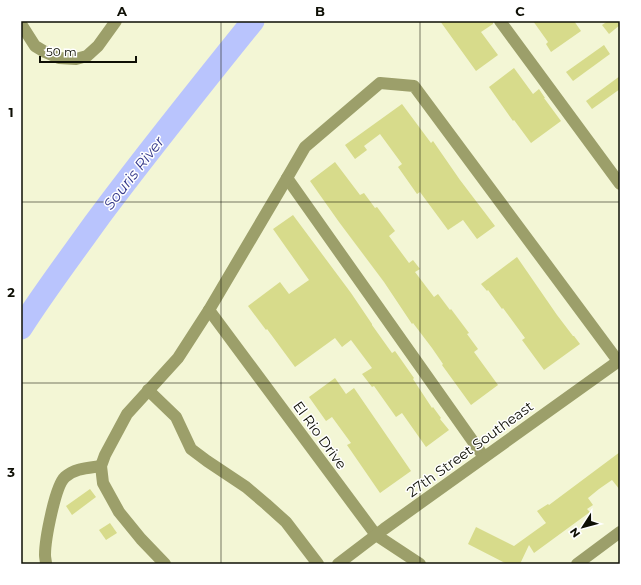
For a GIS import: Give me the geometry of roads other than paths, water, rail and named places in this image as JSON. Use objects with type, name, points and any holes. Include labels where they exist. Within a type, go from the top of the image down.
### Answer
[{"type":"street","points":[[21,24],[35,46],[59,58],[76,59],[87,56],[98,46],[116,21]]},
{"type":"street","points":[[500,21],[620,184]]},
{"type":"street","points":[[164,564],[118,512],[103,483],[101,466],[105,455],[126,414],[178,358],[209,310],[305,146],[380,83],[414,86],[619,360]]},
{"type":"street","points":[[287,178],[484,457]]},
{"type":"street","name":"El Rio Drive","points":[[209,310],[376,535],[420,564]]},
{"type":"street","name":"27th Street Southeast","points":[[338,564],[619,360]]},
{"type":"street","points":[[148,390],[176,417],[191,449],[246,487],[286,522],[318,564]]},
{"type":"street","points":[[46,564],[45,556],[48,530],[57,490],[65,477],[79,469],[101,466]]},
{"type":"street","points":[[577,564],[620,532]]},
{"type":"waterway","name":"Souris River","points":[[21,328],[113,198],[253,21]]},
{"type":"waterway","points":[[21,313],[29,315]]}]
